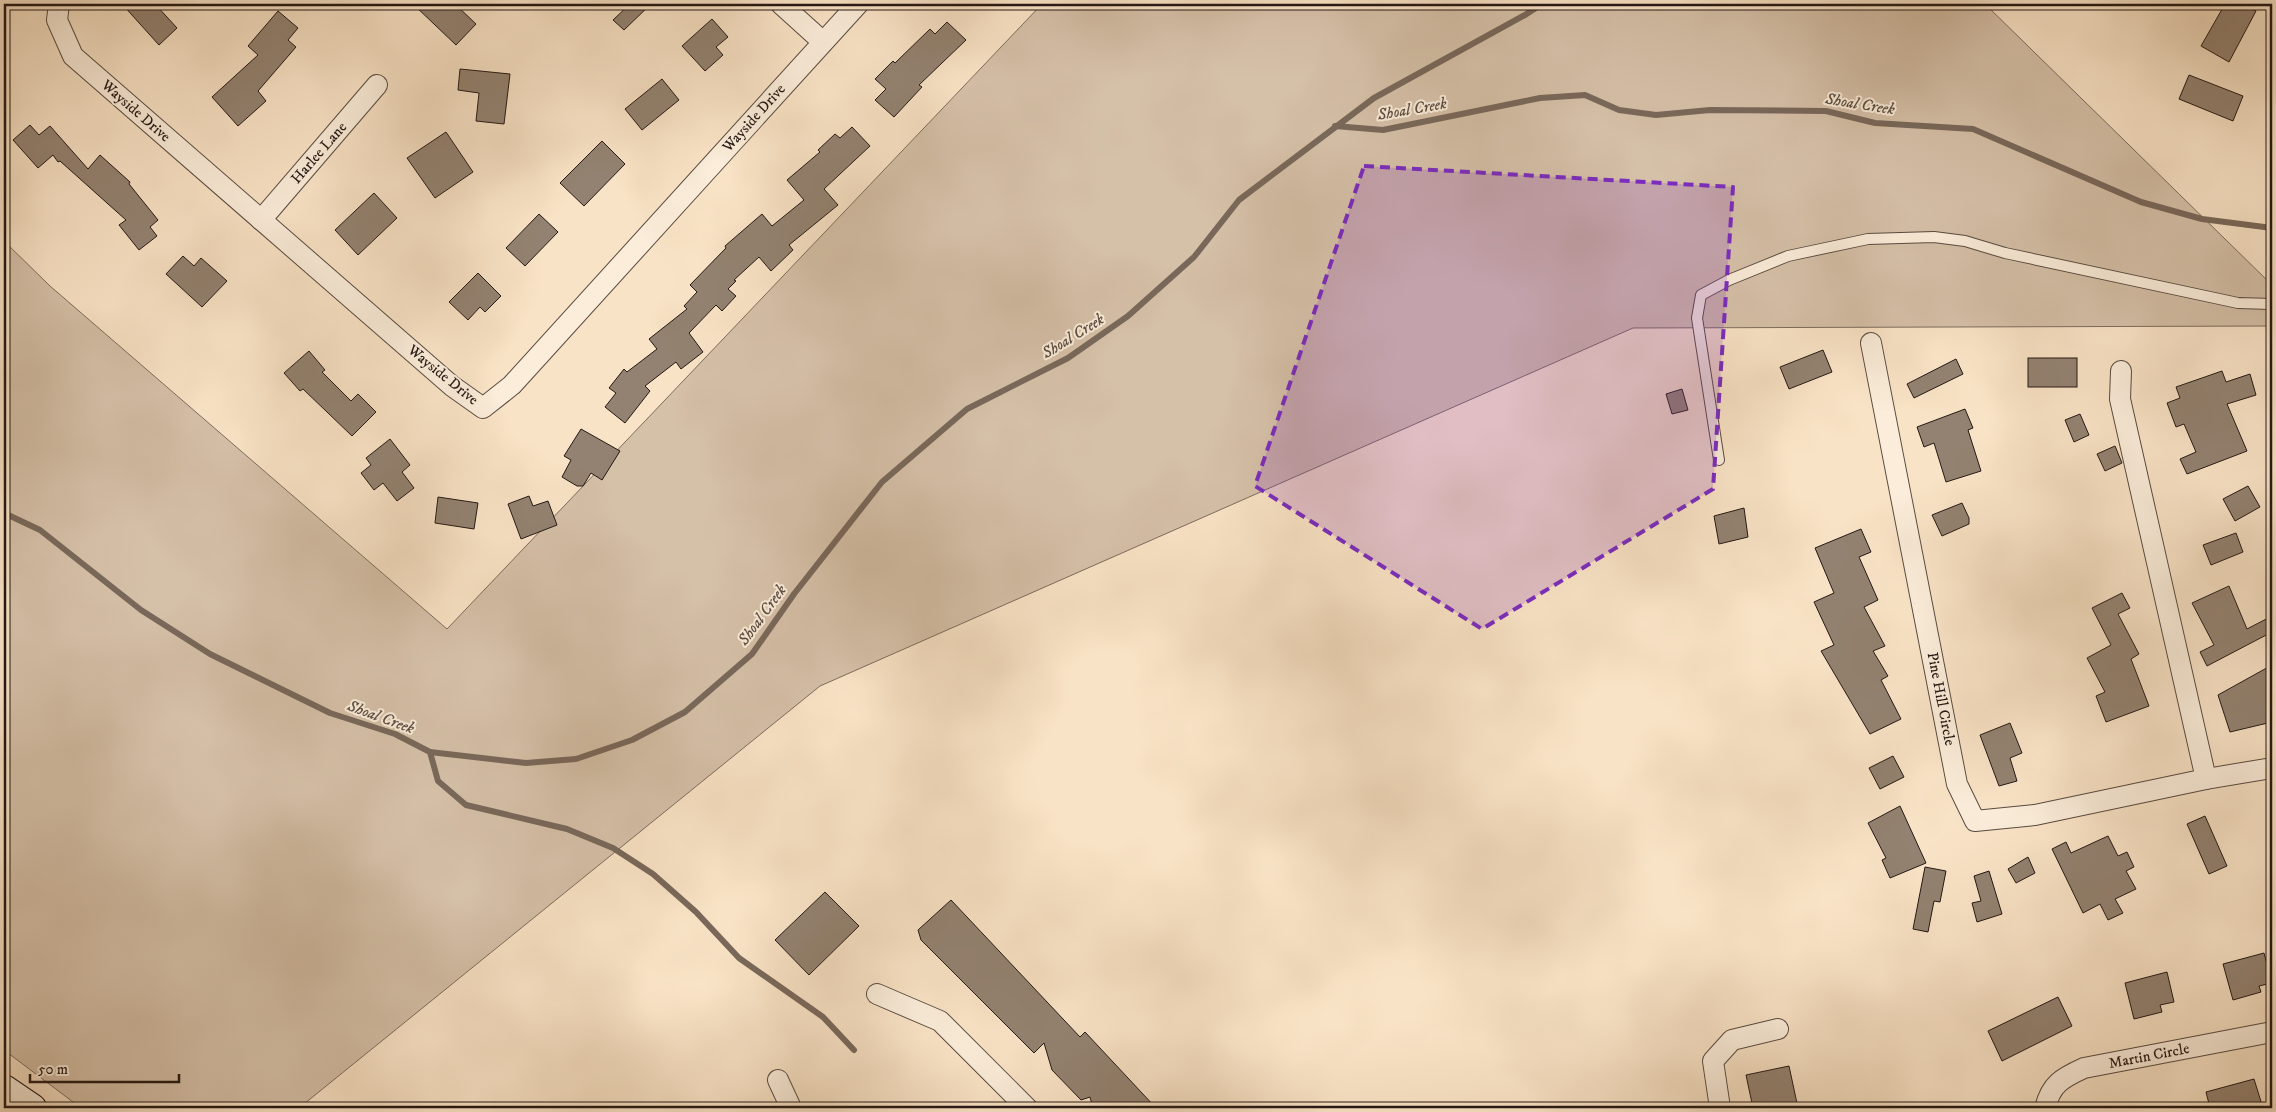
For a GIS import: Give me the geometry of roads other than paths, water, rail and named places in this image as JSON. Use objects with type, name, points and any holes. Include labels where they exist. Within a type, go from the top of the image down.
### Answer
[{"type":"street","name":"Wayside Drive","points":[[58,4],[56,20],[74,56],[452,386],[483,408],[512,385],[858,4]]},
{"type":"street","points":[[781,4],[823,42]]},
{"type":"street","name":"Harlee Lane","points":[[261,220],[377,86]]},
{"type":"street","name":"Pine Hill Circle","points":[[1871,343],[1957,784],[1974,821],[2035,815],[2206,779],[2272,768]]},
{"type":"street","points":[[2121,370],[2120,399],[2206,779]]},
{"type":"street","points":[[878,994],[940,1021],[1027,1108]]},
{"type":"street","points":[[1720,1108],[1713,1061],[1732,1040],[1778,1029]]},
{"type":"street","name":"Martin Circle","points":[[2045,1108],[2050,1090],[2064,1077],[2084,1068],[2272,1032]]},
{"type":"street","points":[[778,1080],[792,1108]]},
{"type":"street","points":[[4,1089],[32,1108]]},
{"type":"lane","points":[[1719,460],[1698,318],[1701,295],[1729,280],[1788,256],[1868,239],[1934,237],[1965,241],[2005,253],[2238,303],[2272,304]]},
{"type":"waterway","name":"Shoal Creek","points":[[4,513],[40,530],[141,610],[210,654],[330,713],[395,734],[430,752],[526,763],[576,759],[632,740],[685,712],[752,654],[794,594],[882,482],[967,409],[1068,358],[1128,316],[1194,257],[1239,200],[1374,98],[1542,4]]},
{"type":"waterway","name":"Shoal Creek","points":[[1335,126],[1383,130],[1540,98],[1585,95],[1619,110],[1656,115],[1710,110],[1826,111],[1875,123],[1973,129],[2141,202],[2202,219],[2272,228]]},
{"type":"waterway","points":[[430,752],[438,781],[466,805],[567,829],[613,848],[653,874],[696,912],[739,958],[823,1017],[854,1050]]}]
